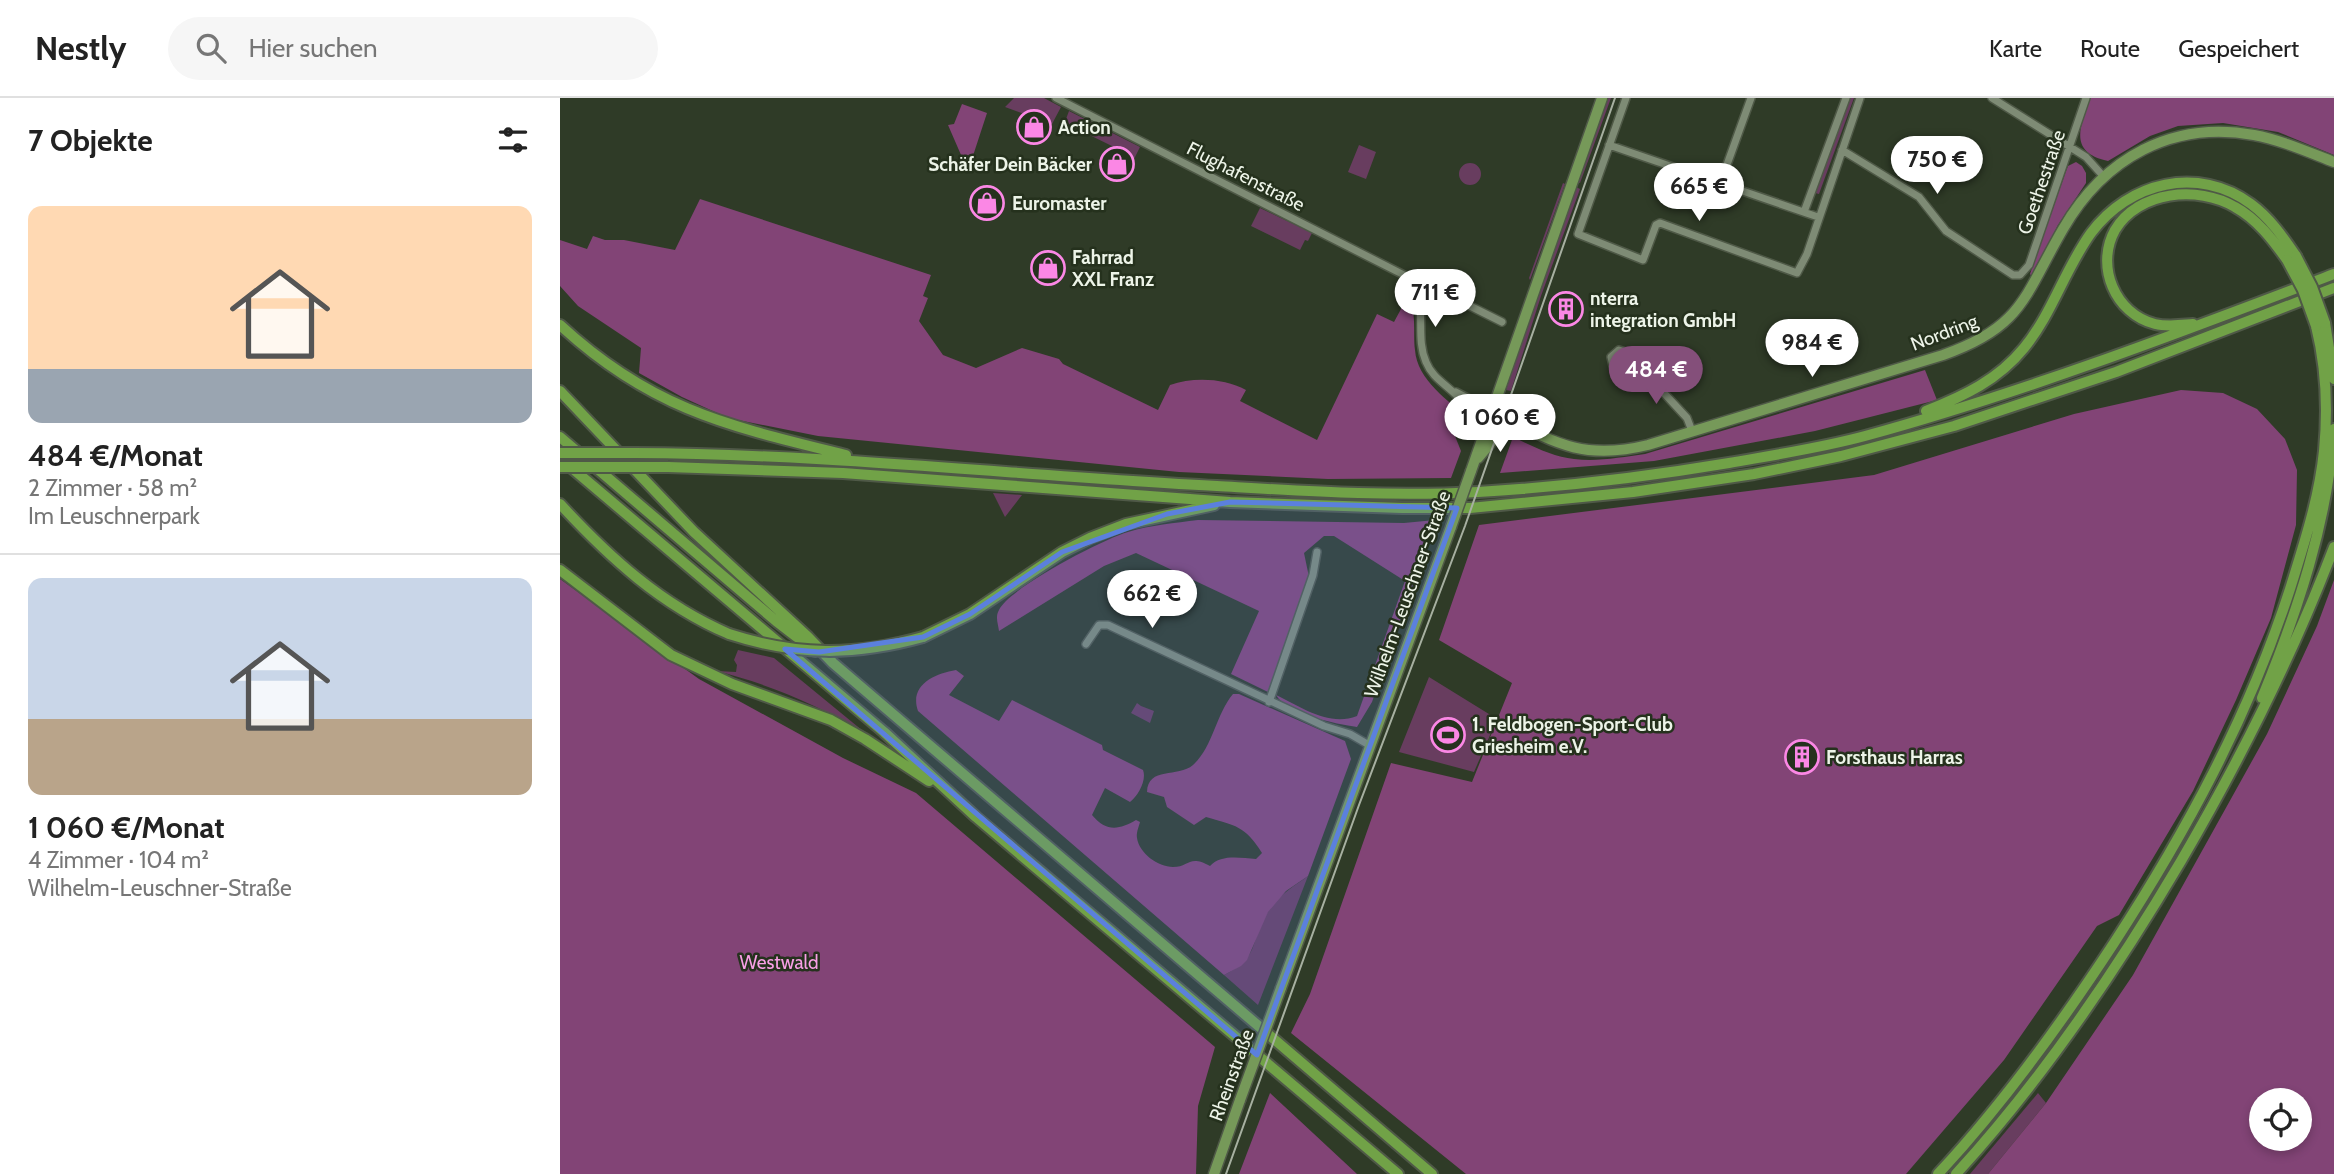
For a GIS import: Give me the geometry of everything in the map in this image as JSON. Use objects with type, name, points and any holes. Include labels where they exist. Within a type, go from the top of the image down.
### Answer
[{"type":"highway","points":[[1862,437],[1965,395],[1985,383],[2011,362],[2041,322],[2074,260],[2101,221],[2119,205],[2153,187],[2191,182],[2229,191],[2259,211],[2280,234],[2303,290],[2321,324],[2334,379]]},
{"type":"highway","points":[[2206,323],[2177,326],[2156,324],[2136,316],[2120,301],[2110,282],[2108,250],[2116,229],[2130,213],[2150,202],[2180,194],[2218,199],[2235,206],[2254,220],[2292,258]]},
{"type":"highway","points":[[560,455],[699,453],[1314,492],[1474,492],[1631,479],[1764,457],[1862,437],[2042,383],[2334,274]]},
{"type":"highway","points":[[560,467],[668,467],[843,473],[1230,502],[1402,509],[1471,508],[1633,492],[1754,474],[1841,456],[2035,400],[2127,368],[2334,288]]},
{"type":"highway","points":[[1938,1174],[1996,1107],[2088,983],[2189,819],[2250,697],[2282,613],[2317,493],[2324,452],[2325,398],[2321,324]]},
{"type":"highway","points":[[560,325],[624,376],[693,412],[737,428],[873,462]]},
{"type":"highway","points":[[560,391],[694,532],[833,663]]},
{"type":"highway","points":[[2221,790],[2263,696],[2301,591],[2325,499],[2334,429]]},
{"type":"highway","points":[[560,437],[776,621],[833,663],[1432,1174]]},
{"type":"highway","points":[[560,455],[884,733],[960,803],[1398,1174]]},
{"type":"highway","points":[[560,504],[596,542],[660,598],[704,624],[778,648],[820,652],[878,647],[923,637],[970,614],[1062,552],[1090,538],[1126,524],[1230,502]]},
{"type":"highway","points":[[1956,1174],[2018,1101],[2112,973],[2167,885],[2269,700],[2334,547]]},
{"type":"highway","points":[[560,570],[637,631],[671,654],[732,684],[831,720],[851,730],[960,803]]},
{"type":"main road","name":"Wilhelm-Leuschner-Straße","points":[[1283,983],[1451,527],[1602,98]]},
{"type":"main road","name":"Nordring","points":[[1491,410],[1563,445],[1599,451],[1637,447],[1943,355],[1986,336],[2008,319],[2028,296],[2065,225],[2104,177],[2122,163],[2168,138],[2219,131],[2275,140],[2334,162]]},
{"type":"main road","points":[[1471,471],[1498,434],[1520,425]]},
{"type":"main road","name":"Rheinstraße","points":[[1214,1174],[1283,983]]},
{"type":"street","name":"Flughafenstraße","points":[[1056,98],[1395,269],[1411,281],[1416,290]]},
{"type":"street","points":[[1626,98],[1578,234],[1643,260],[1656,225],[1660,223],[1797,273],[1807,254],[1860,98]]},
{"type":"street","points":[[1720,184],[1751,98]]},
{"type":"street","points":[[1804,212],[1846,98]]},
{"type":"street","points":[[1992,98],[2086,158],[2104,177]]},
{"type":"street","name":"Goethestraße","points":[[1842,150],[1919,197],[1951,235],[2014,275],[2023,274],[2029,265],[2086,98]]},
{"type":"street","points":[[1609,145],[1818,217]]},
{"type":"street","points":[[1483,434],[1471,411],[1430,371],[1423,355],[1421,307],[1416,290],[1428,285],[1502,322]]},
{"type":"street","points":[[1640,367],[1687,418],[1692,430]]},
{"type":"street","points":[[1450,389],[1491,410]]},
{"type":"street","points":[[1269,702],[1310,586],[1317,552]]},
{"type":"street","points":[[1086,644],[1099,625],[1108,625],[1269,702],[1324,726],[1350,734],[1369,745]]},
{"type":"highlighted area","points":[[1230,502],[1457,508],[1257,1055],[785,649],[819,652],[923,637],[970,614],[1062,552],[1167,514]]},
{"type":"shaded area","points":[[1014,98],[1044,98],[1061,107],[1052,124],[1005,107]]},
{"type":"shaded area","points":[[1608,98],[1611,98],[1580,183],[1577,182]]},
{"type":"shaded area","points":[[1849,98],[1854,98],[1819,194],[1815,193]]},
{"type":"shaded area","points":[[1069,111],[1140,147],[1133,161],[1124,156],[1126,150],[1118,146],[1116,148],[1065,123],[1063,127]]},
{"type":"shaded area","points":[[1359,145],[1376,152],[1366,179],[1348,172]]},
{"type":"shaded area","points":[[1470,163],[1478,166],[1481,174],[1478,182],[1470,185],[1462,182],[1459,174],[1462,166]]},
{"type":"shaded area","points":[[1563,183],[1565,184],[1530,280],[1529,278]]},
{"type":"shaded area","points":[[1576,187],[1580,189],[1541,296],[1511,391],[1506,390],[1527,322]]},
{"type":"shaded area","points":[[1260,208],[1312,233],[1308,241],[1305,240],[1300,250],[1251,226]]},
{"type":"shaded area","points":[[993,493],[1022,495],[1005,517]]},
{"type":"shaded area","points":[[738,650],[774,658],[863,731],[792,696],[717,671],[736,672],[737,665],[734,660]]},
{"type":"shaded area","name":"1. Feldbogen-Sport-Club Griesheim e.V.","points":[[1429,677],[1497,719],[1474,772],[1399,752]]},
{"type":"shaded area","points":[[1137,703],[1154,711],[1150,723],[1131,713]]},
{"type":"shaded area","points":[[1308,876],[1258,1005],[1224,975],[1249,956],[1261,924],[1275,902]]},
{"type":"shaded area","points":[[2038,1093],[2046,1103],[1988,1174],[1970,1174]]},
{"type":"green space","points":[[2090,98],[2334,98],[2334,155],[2278,132],[2223,123],[2178,126],[2150,136],[2108,161],[2087,151],[2080,137]]},
{"type":"green space","points":[[962,104],[987,113],[968,171],[948,125],[954,124]]},
{"type":"green space","points":[[2076,162],[2086,173],[2086,183],[2058,225],[2032,277],[2030,274],[2066,171],[2068,166]]},
{"type":"green space","points":[[700,199],[931,275],[923,296],[928,298],[919,321],[943,355],[976,368],[1022,348],[1059,359],[1063,364],[1158,410],[1170,385],[1198,380],[1228,383],[1246,390],[1240,401],[1317,440],[1377,314],[1394,322],[1408,296],[1414,315],[1415,350],[1421,371],[1435,389],[1469,419],[1451,426],[1461,451],[1451,478],[1328,479],[1179,472],[818,436],[728,418],[639,373],[641,348],[578,306],[560,286],[560,240],[587,249],[593,236],[675,250]]},
{"type":"green space","points":[[1925,370],[1937,400],[1815,431],[1654,461],[1500,473],[1513,437],[1550,454],[1566,458],[1601,460],[1645,454]]},
{"type":"green space","points":[[2181,390],[2223,393],[2257,409],[2285,439],[2297,470],[2296,525],[2271,618],[2193,791],[2119,915],[2097,926],[2004,1060],[1906,1174],[1466,1174],[1291,1033],[1310,994],[1391,763],[1472,782],[1512,683],[1439,640],[1479,525],[1874,475],[2074,414]]},
{"type":"green space","points":[[1198,520],[1404,523],[1435,520],[1372,702],[1357,727],[1301,713],[1290,708],[1276,695],[1326,717],[1347,719],[1357,716],[1405,581],[1334,536],[1324,536],[1304,553],[1309,577],[1268,692],[1231,674],[1259,611],[1136,553],[1104,566],[999,631],[997,615],[1006,601],[1058,565],[1128,532]]},
{"type":"green space","name":"Westwald","points":[[560,579],[699,679],[843,758],[916,793],[1215,1047],[1198,1106],[1196,1174],[560,1174]]},
{"type":"green space","points":[[2334,580],[2334,1174],[1988,1174],[2046,1103],[2133,975],[2267,734],[2317,626]]},
{"type":"green space","points":[[956,670],[964,676],[949,695],[999,721],[1012,700],[1102,745],[1103,750],[1143,770],[1141,787],[1130,802],[1105,788],[1092,815],[1097,821],[1113,828],[1136,820],[1140,822],[1137,836],[1141,849],[1161,865],[1173,867],[1198,861],[1210,866],[1225,858],[1256,859],[1262,853],[1250,837],[1238,828],[1206,817],[1194,825],[1167,807],[1164,797],[1147,792],[1152,779],[1158,775],[1187,769],[1200,758],[1233,694],[1239,694],[1345,741],[1351,759],[1308,876],[1286,891],[1268,912],[1247,960],[1241,966],[1224,975],[918,711],[917,694],[925,682]]},
{"type":"green space","points":[[1270,1093],[1357,1174],[1239,1174]]},
{"type":"tram line","points":[[1226,1174],[1359,805],[1465,526],[1615,98]]},
{"type":"place","name":"Action","points":[[1034,127]]},
{"type":"place","name":"Schäfer Dein Bäcker","points":[[1117,164]]},
{"type":"place","name":"Euromaster","points":[[987,203]]},
{"type":"place","name":"Fahrrad XXL Franz","points":[[1048,268]]},
{"type":"place","name":"nterra integration GmbH","points":[[1566,309]]},
{"type":"place","name":"1. Feldbogen-Sport-Club Griesheim e.V.","points":[[1448,735]]},
{"type":"place","name":"Forsthaus Harras","points":[[1802,757]]}]
